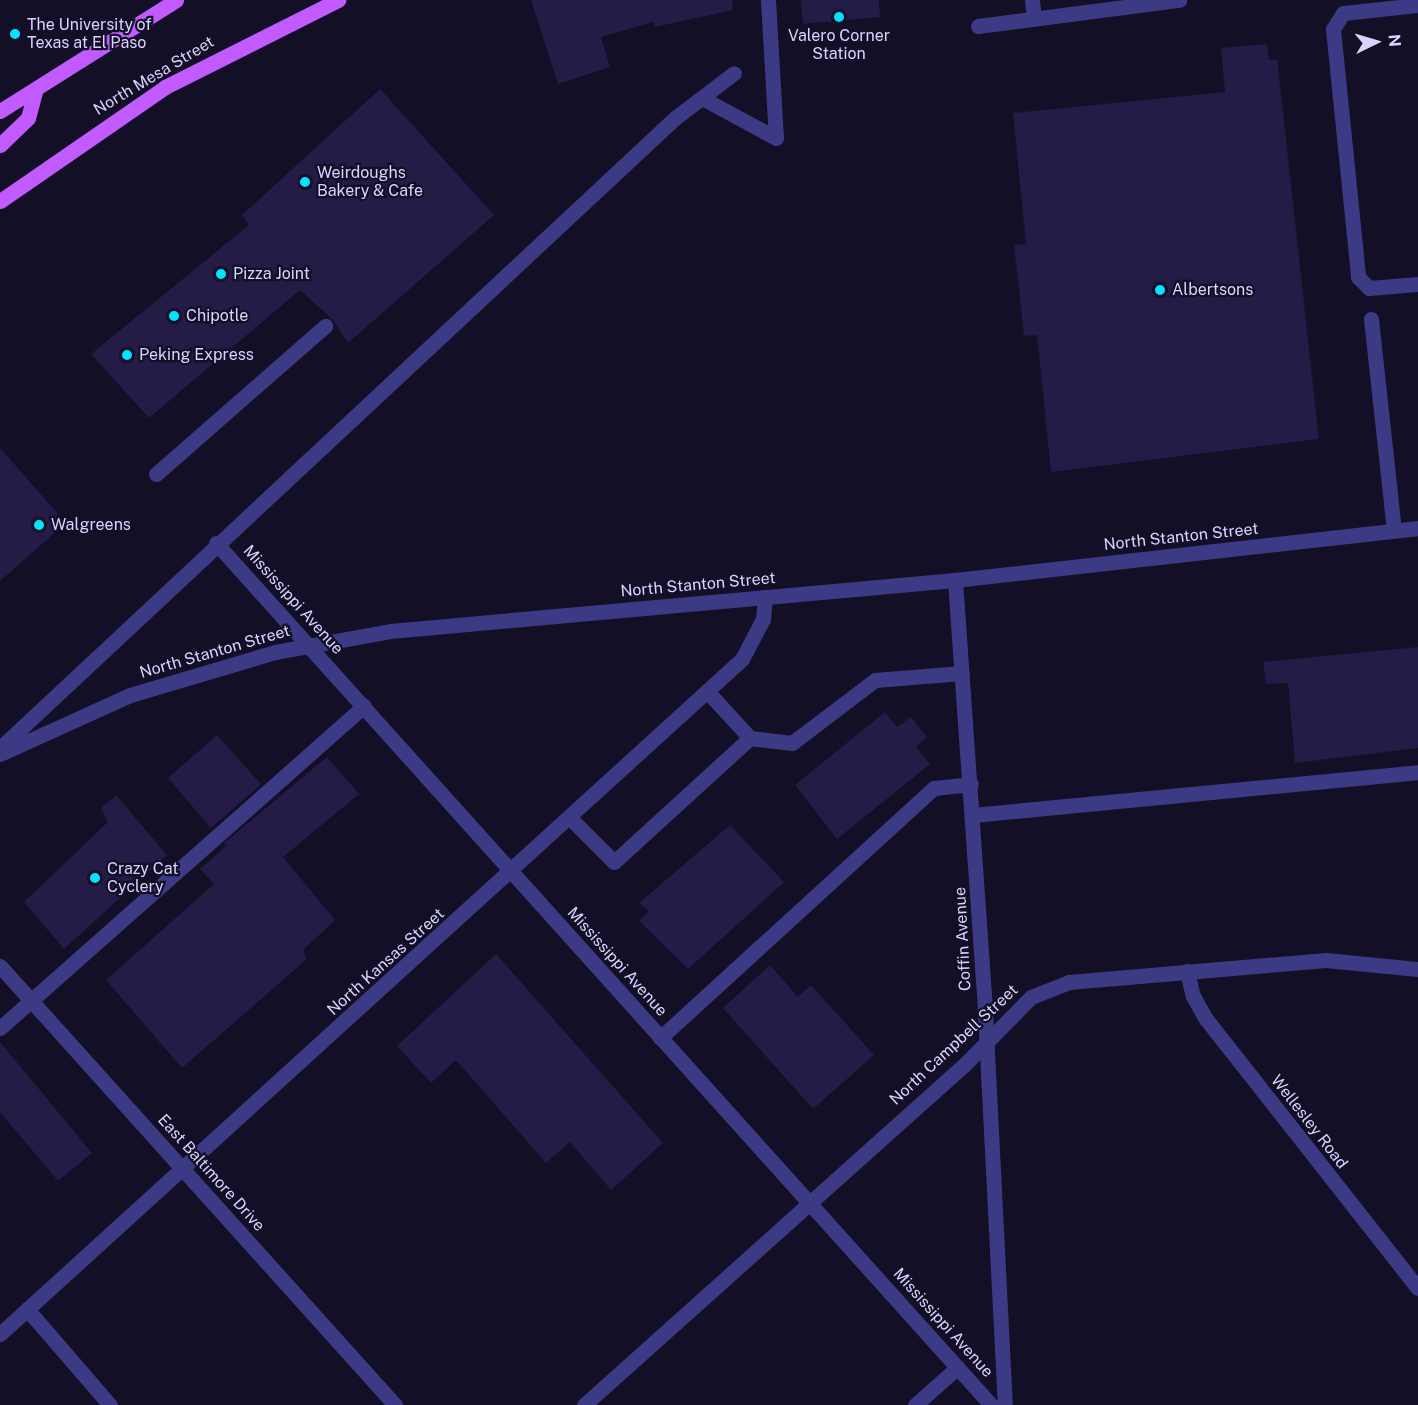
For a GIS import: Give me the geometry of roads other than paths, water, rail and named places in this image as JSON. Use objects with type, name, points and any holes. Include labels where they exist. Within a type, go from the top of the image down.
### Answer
[{"type":"main road","points":[[0,111],[176,0]]},
{"type":"main road","name":"North Mesa Street","points":[[0,201],[165,87],[338,0]]},
{"type":"main road","points":[[0,145],[28,118],[35,91]]},
{"type":"street","points":[[702,98],[776,138],[768,0]]},
{"type":"street","points":[[1032,0],[1034,19]]},
{"type":"street","points":[[978,26],[1179,0]]},
{"type":"street","points":[[1418,5],[1343,13],[1334,20],[1333,29],[1358,276],[1369,288],[1418,284]]},
{"type":"street","points":[[0,748],[216,543],[702,98],[734,73]]},
{"type":"street","points":[[1371,319],[1394,531]]},
{"type":"street","points":[[156,474],[325,326]]},
{"type":"street","name":"North Stanton Street","points":[[0,754],[130,695],[310,644],[416,628],[955,580],[1418,528]]},
{"type":"street","name":"Mississippi Avenue","points":[[216,543],[310,644],[660,1038],[810,1201],[991,1405]]},
{"type":"street","name":"Coffin Avenue","points":[[955,580],[973,815],[1005,1405]]},
{"type":"street","name":"North Kansas Street","points":[[0,1334],[512,872],[707,692],[753,645],[765,597]]},
{"type":"street","points":[[707,692],[750,738],[792,743],[875,680],[962,673]]},
{"type":"street","points":[[0,1028],[364,705]]},
{"type":"street","points":[[570,818],[614,862],[750,738]]},
{"type":"street","points":[[973,815],[1418,772]]},
{"type":"street","points":[[660,1038],[934,788],[971,784]]},
{"type":"street","name":"North Campbell Street","points":[[584,1405],[985,1046],[1031,997],[1054,986],[1187,970],[1326,960],[1418,969]]},
{"type":"street","name":"East Baltimore Drive","points":[[0,966],[395,1405]]},
{"type":"street","name":"Wellesley Road","points":[[1187,970],[1193,996],[1206,1019],[1418,1288]]},
{"type":"street","points":[[27,1310],[110,1405]]},
{"type":"street","points":[[915,1405],[958,1366]]},
{"type":"place","name":"Valero Corner Station","points":[[839,17]]},
{"type":"place","name":"The University of Texas at El Paso","points":[[15,34]]},
{"type":"place","name":"Weirdoughs Bakery & Cafe","points":[[305,182]]},
{"type":"place","name":"Pizza Joint","points":[[221,274]]},
{"type":"place","name":"Albertsons","points":[[1160,290]]},
{"type":"place","name":"Chipotle","points":[[174,316]]},
{"type":"place","name":"Peking Express","points":[[127,355]]},
{"type":"place","name":"Walgreens","points":[[39,525]]},
{"type":"place","name":"Crazy Cat Cyclery","points":[[95,878]]}]
